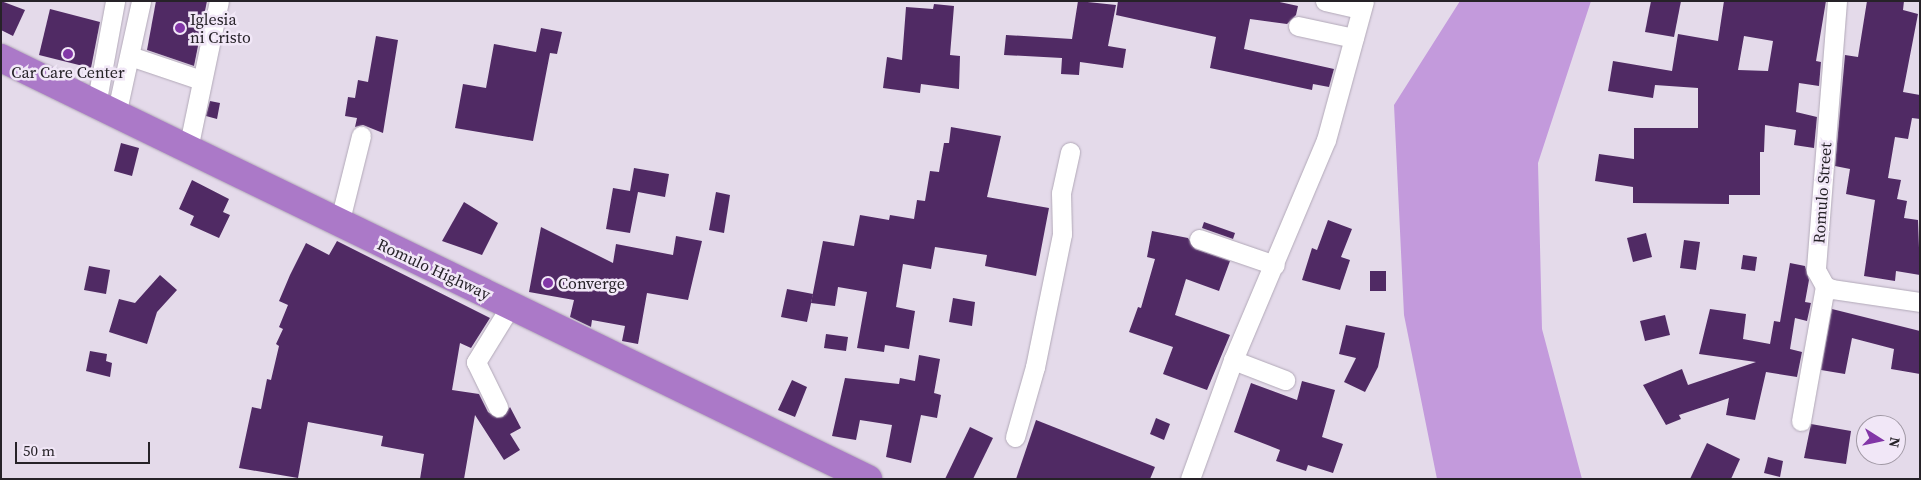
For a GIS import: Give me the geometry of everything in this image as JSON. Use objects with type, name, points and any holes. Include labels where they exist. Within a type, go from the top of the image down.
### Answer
[{"type":"highway","name":"Romulo Highway","points":[[1,58],[339,224],[511,305],[868,479]]},
{"type":"street","points":[[106,110],[115,1]]},
{"type":"street","points":[[106,110],[130,56],[141,1]]},
{"type":"street","points":[[188,149],[219,1]]},
{"type":"street","points":[[1190,479],[1233,360],[1275,266],[1326,140],[1363,5],[1325,1]]},
{"type":"street","name":"Romulo Street","points":[[1825,286],[1816,270],[1837,1]]},
{"type":"street","points":[[1298,26],[1354,38]]},
{"type":"street","points":[[130,56],[201,80]]},
{"type":"street","points":[[339,224],[361,136]]},
{"type":"street","points":[[1014,437],[1035,367],[1062,234],[1061,193],[1070,152]]},
{"type":"street","points":[[1199,239],[1275,266]]},
{"type":"street","points":[[1802,421],[1825,286],[1920,302]]},
{"type":"street","points":[[498,407],[476,362],[511,305]]},
{"type":"street","points":[[1233,360],[1285,380]]},
{"type":"shaded area","points":[[1460,1],[1591,1],[1538,163],[1542,329],[1582,479],[1437,479],[1404,315],[1394,105]]},
{"type":"building","points":[[1,1],[25,10],[13,36],[1,30]]},
{"type":"building","name":"Iglesia ni Cristo","points":[[156,1],[207,1],[194,66],[147,50]]},
{"type":"building","points":[[1078,1],[1116,5],[1108,46],[1126,49],[1123,68],[1080,62],[1079,75],[1061,74],[1062,58],[1004,55],[1006,35],[1072,39]]},
{"type":"building","points":[[1118,1],[1275,1],[1298,6],[1296,15],[1287,24],[1250,19],[1244,49],[1334,69],[1329,87],[1313,84],[1312,90],[1210,68],[1216,37],[1116,15]]},
{"type":"building","points":[[1651,1],[1681,1],[1674,37],[1645,32]]},
{"type":"building","points":[[1724,1],[1826,1],[1816,61],[1821,62],[1819,86],[1799,83],[1796,112],[1817,117],[1814,148],[1794,145],[1796,130],[1765,125],[1764,152],[1760,152],[1760,195],[1729,195],[1729,204],[1633,203],[1633,187],[1595,181],[1599,154],[1634,159],[1634,128],[1698,128],[1698,88],[1655,85],[1653,98],[1608,91],[1613,61],[1672,71],[1678,34],[1718,41]],"holes":[[[1744,36],[1773,41],[1768,71],[1738,70]]]},
{"type":"building","points":[[1867,1],[1904,1],[1903,10],[1918,14],[1903,92],[1920,95],[1920,119],[1912,118],[1908,139],[1895,137],[1888,178],[1901,180],[1897,199],[1907,201],[1904,218],[1918,220],[1920,275],[1896,271],[1895,281],[1864,276],[1875,200],[1846,194],[1850,169],[1835,166],[1845,55],[1858,57]]},
{"type":"building","points":[[934,4],[954,6],[950,55],[960,56],[959,89],[921,84],[920,93],[883,88],[887,57],[902,60],[906,7],[933,9]]},
{"type":"building","points":[[50,9],[100,22],[91,68],[39,55]]},
{"type":"building","points":[[541,28],[562,32],[557,54],[550,53],[533,141],[455,128],[463,84],[486,88],[494,44],[536,52]]},
{"type":"building","points":[[376,36],[398,40],[383,133],[363,125],[355,127],[357,118],[345,116],[348,97],[355,98],[358,80],[368,82]]},
{"type":"building","points":[[210,101],[220,103],[217,119],[206,116]]},
{"type":"building","points":[[951,127],[1001,136],[987,197],[1049,208],[1036,276],[985,266],[987,255],[935,247],[931,269],[903,264],[896,307],[915,311],[909,349],[885,345],[884,352],[857,348],[867,292],[838,287],[835,306],[811,303],[823,241],[854,246],[860,215],[889,220],[890,215],[914,219],[917,200],[925,201],[930,171],[939,172],[944,143],[949,143]]},
{"type":"building","points":[[121,143],[139,148],[132,176],[114,171]]},
{"type":"building","points":[[634,168],[669,174],[665,197],[638,192],[630,233],[606,229],[613,188],[630,191]]},
{"type":"building","points":[[192,180],[229,199],[223,212],[230,215],[219,238],[190,225],[194,216],[179,209]]},
{"type":"building","points":[[716,192],[730,195],[724,233],[709,230]]},
{"type":"building","points":[[464,202],[498,223],[482,255],[442,241]]},
{"type":"building","points":[[1328,220],[1352,229],[1341,257],[1350,260],[1340,290],[1302,280],[1312,248],[1317,250]]},
{"type":"building","points":[[1204,222],[1235,233],[1233,239],[1202,228]]},
{"type":"building","points":[[541,227],[613,263],[616,244],[673,255],[676,236],[702,241],[688,300],[647,293],[638,344],[622,341],[625,326],[592,320],[591,327],[570,317],[574,300],[529,292]]},
{"type":"building","points":[[1152,231],[1188,238],[1195,249],[1230,261],[1219,291],[1186,279],[1175,315],[1230,335],[1207,390],[1163,374],[1173,347],[1129,332],[1138,307],[1141,308],[1155,259],[1147,257]]},
{"type":"building","points":[[1646,233],[1652,257],[1633,262],[1627,238]]},
{"type":"building","points":[[1684,240],[1700,242],[1696,270],[1680,268]]},
{"type":"building","points":[[337,241],[490,318],[471,348],[460,343],[452,390],[479,394],[488,412],[497,418],[503,417],[510,407],[521,428],[510,434],[520,450],[504,460],[475,415],[464,479],[420,479],[424,454],[381,446],[383,436],[308,422],[298,478],[239,468],[252,407],[261,409],[267,379],[271,380],[279,346],[276,344],[283,329],[279,327],[288,305],[279,301],[290,275],[306,243],[329,255]]},
{"type":"building","points":[[1743,255],[1757,257],[1755,271],[1741,269]]},
{"type":"building","points":[[1790,263],[1805,266],[1809,280],[1805,302],[1811,303],[1807,321],[1795,318],[1790,349],[1802,352],[1797,377],[1766,372],[1755,420],[1726,415],[1729,398],[1679,415],[1681,419],[1666,425],[1643,385],[1682,369],[1688,385],[1756,362],[1699,354],[1710,309],[1746,314],[1743,339],[1770,344],[1774,321],[1780,322]]},
{"type":"building","points":[[89,266],[110,270],[106,294],[84,290]]},
{"type":"building","points":[[1370,271],[1386,271],[1386,291],[1370,291]]},
{"type":"building","points":[[160,275],[177,290],[157,312],[147,344],[109,332],[119,299],[135,303]]},
{"type":"building","points":[[787,289],[813,294],[807,322],[781,317]]},
{"type":"building","points":[[953,298],[975,302],[972,326],[949,322]]},
{"type":"building","points":[[1832,309],[1920,331],[1920,374],[1891,369],[1894,349],[1852,338],[1845,374],[1821,370]]},
{"type":"building","points":[[1665,315],[1670,335],[1645,341],[1640,321]]},
{"type":"building","points":[[1346,325],[1385,333],[1378,367],[1365,392],[1344,382],[1356,358],[1339,354]]},
{"type":"building","points":[[826,334],[848,337],[846,351],[824,348]]},
{"type":"building","points":[[90,351],[107,354],[106,361],[112,363],[110,377],[86,371]]},
{"type":"building","points":[[919,355],[940,359],[934,393],[941,395],[937,418],[921,415],[911,463],[886,457],[892,425],[860,420],[856,440],[832,436],[845,378],[899,384],[900,378],[915,381]]},
{"type":"building","points":[[792,380],[807,387],[795,417],[778,410]]},
{"type":"building","points":[[1302,381],[1335,390],[1322,437],[1343,444],[1333,473],[1308,465],[1306,471],[1276,461],[1280,450],[1234,432],[1251,383],[1297,400]]},
{"type":"building","points":[[1156,418],[1170,424],[1164,440],[1150,434]]},
{"type":"building","points":[[1036,420],[1155,467],[1150,479],[1016,479]]},
{"type":"building","points":[[1811,424],[1851,431],[1846,464],[1804,458]]},
{"type":"building","points":[[970,427],[993,438],[973,479],[945,479]]},
{"type":"building","points":[[1707,443],[1740,459],[1731,479],[1690,479]]},
{"type":"building","points":[[1768,457],[1783,461],[1780,477],[1764,473]]},
{"type":"place","name":"Iglesia ni Cristo","points":[[180,28]]},
{"type":"place","name":"Car Care Center","points":[[68,54]]},
{"type":"place","name":"Converge","points":[[548,283]]}]
